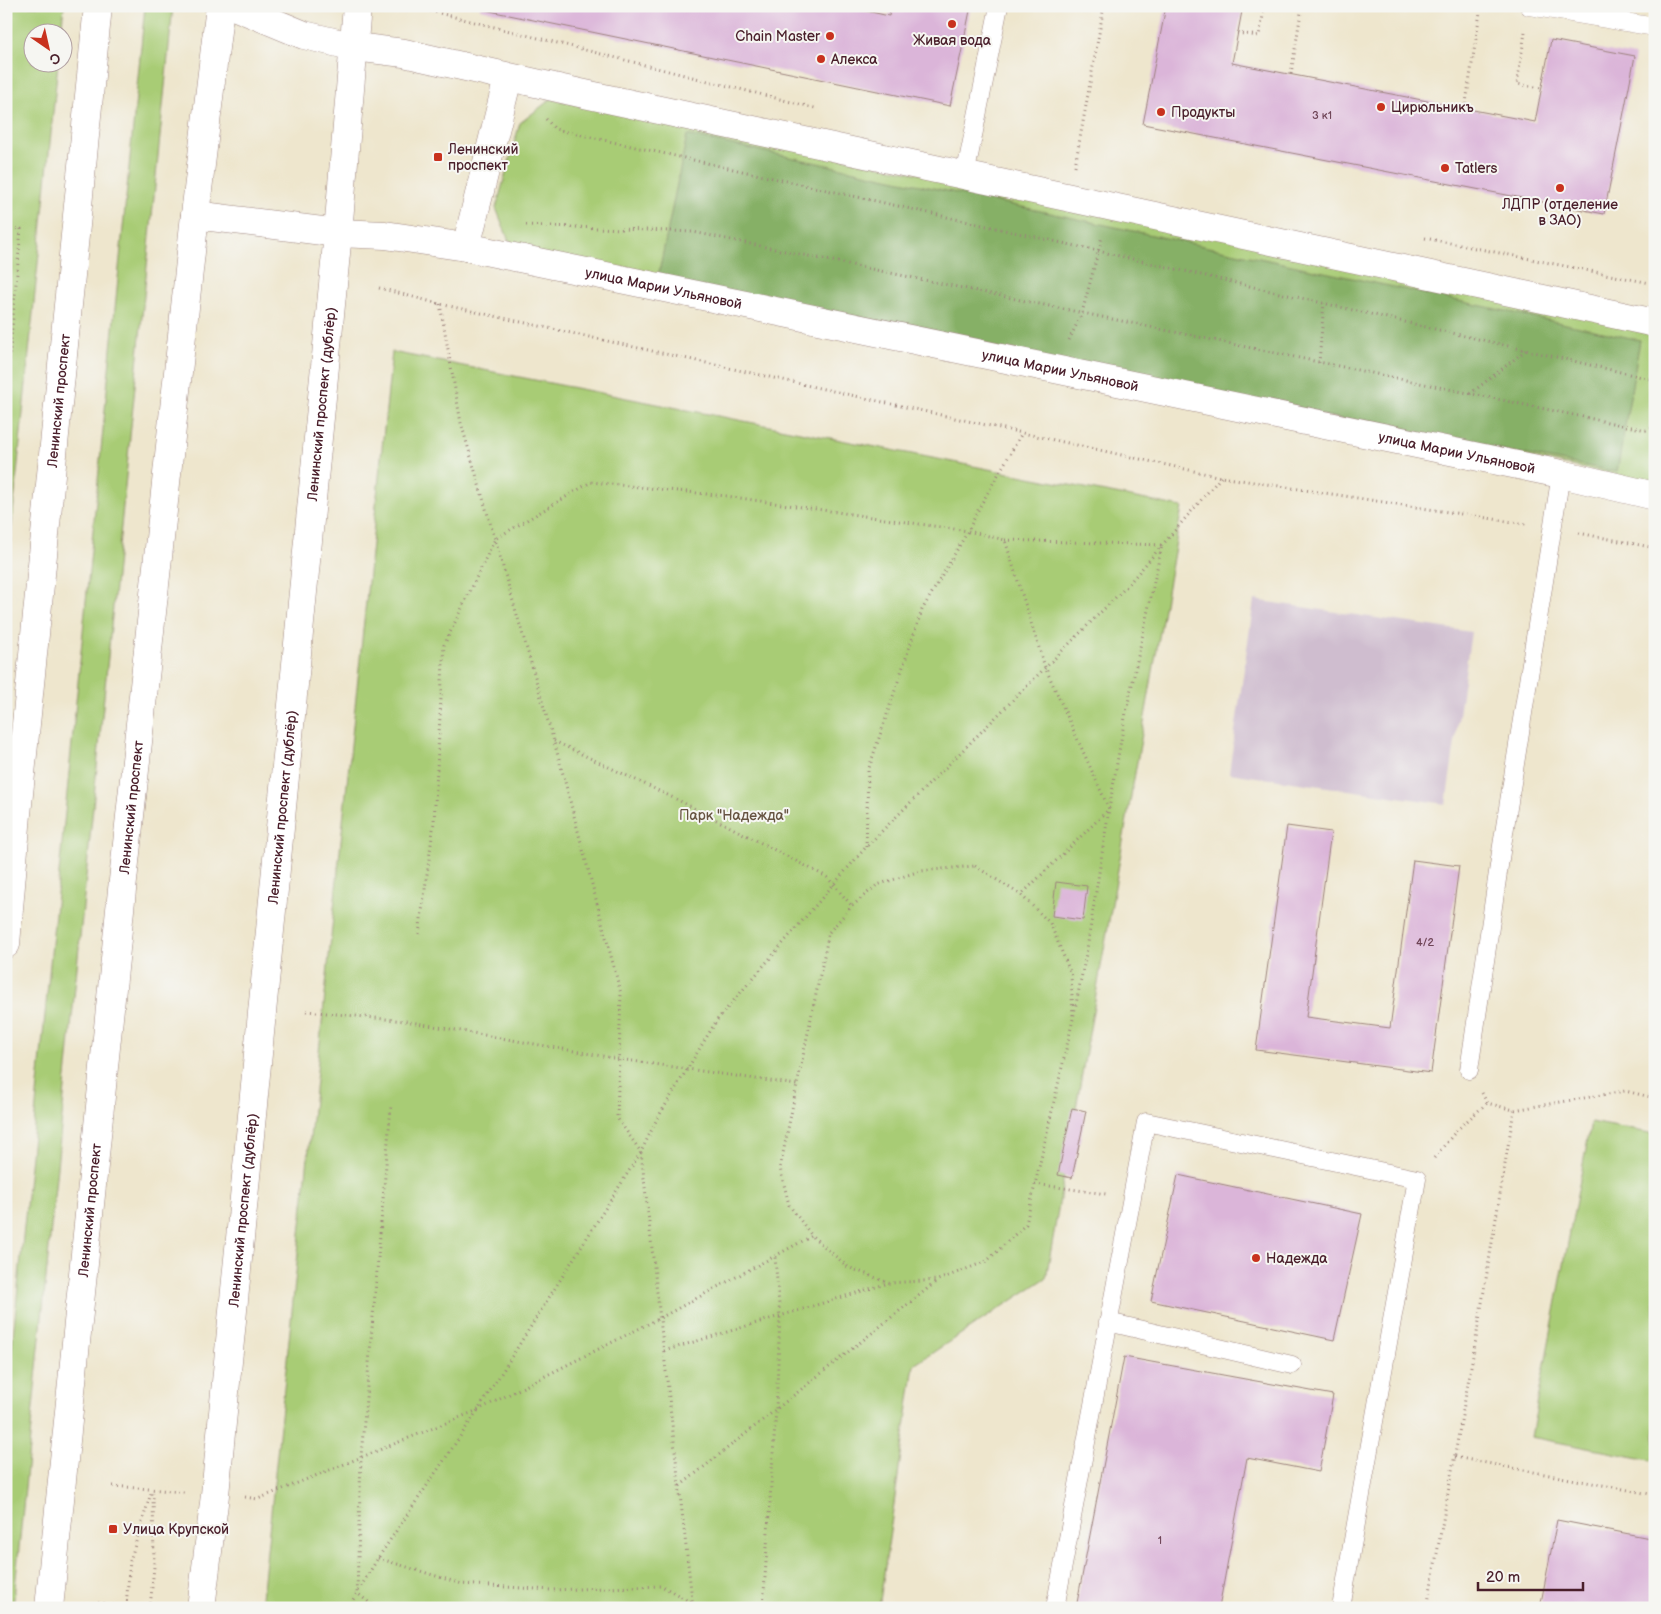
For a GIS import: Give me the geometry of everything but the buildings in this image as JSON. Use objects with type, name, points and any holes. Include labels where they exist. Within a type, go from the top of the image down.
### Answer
[{"type":"street","name":"Ленинский проспект","points":[[6,944],[12,814],[98,6]]},
{"type":"street","name":"Ленинский проспект","points":[[49,1608],[122,890],[195,214],[220,6]]},
{"type":"street","points":[[234,6],[304,35],[354,47],[404,53],[508,78],[1655,323]]},
{"type":"street","name":"Ленинский проспект (дублёр)","points":[[201,1608],[215,1495],[338,233],[357,6]]},
{"type":"street","points":[[466,248],[508,78]]},
{"type":"street","name":"улица Марии Ульяновой","points":[[195,214],[338,233],[385,236],[466,248],[1561,474],[1655,496]]},
{"type":"lane","points":[[965,176],[999,6]]},
{"type":"lane","points":[[1529,6],[1655,27]]},
{"type":"lane","points":[[1469,1070],[1502,843],[1561,474]]},
{"type":"lane","points":[[1055,1608],[1146,1122],[1416,1179],[1341,1608]]},
{"type":"lane","points":[[1108,1322],[1292,1365]]},
{"type":"path","points":[[411,6],[817,108]]},
{"type":"path","points":[[1074,169],[1104,6]]},
{"type":"path","points":[[1237,33],[1259,36],[1265,6]]},
{"type":"path","points":[[1291,74],[1302,6]]},
{"type":"path","points":[[1465,108],[1481,6]]},
{"type":"path","points":[[1529,6],[1517,84],[1542,88]]},
{"type":"path","points":[[544,116],[556,129],[1098,251],[1655,380]]},
{"type":"path","points":[[1055,369],[1082,314],[1110,207]]},
{"type":"path","points":[[520,224],[692,232],[1646,430],[1655,428]]},
{"type":"path","points":[[6,228],[21,229],[6,394]]},
{"type":"path","points":[[1420,237],[1655,284]]},
{"type":"path","points":[[378,288],[440,304],[1221,477],[1552,528],[1655,548]]},
{"type":"path","points":[[1319,363],[1324,303]]},
{"type":"path","points":[[440,304],[461,422],[554,741],[621,994],[617,1118],[641,1152],[693,1606]]},
{"type":"path","points":[[1470,394],[1526,350]]},
{"type":"path","points":[[866,847],[868,771],[922,610],[1022,433]]},
{"type":"path","points":[[348,1608],[378,1558],[478,1410],[641,1152],[658,1119],[717,1020],[866,847],[1126,587],[1221,477]]},
{"type":"path","points":[[419,934],[434,822],[444,645],[495,539],[591,482],[726,496],[968,531],[1005,540],[1162,545]]},
{"type":"path","points":[[1005,540],[1045,667],[1109,809]]},
{"type":"path","points":[[679,1486],[938,1280],[987,1261],[1026,1224],[1087,950],[1125,717],[1162,545]]},
{"type":"path","points":[[554,741],[678,800],[827,877],[852,906]]},
{"type":"path","points":[[1021,895],[1109,809]]},
{"type":"path","points":[[889,1283],[848,1267],[812,1236],[789,1205],[780,1168],[829,932],[852,906],[877,885],[920,870],[975,866],[1021,895],[1050,923],[1072,974],[1073,1019]]},
{"type":"path","points":[[306,1011],[405,1021],[619,1059],[797,1085]]},
{"type":"path","points":[[1416,1179],[1457,1130],[1488,1104],[1514,1110],[1626,1091],[1655,1098]]},
{"type":"path","points":[[357,1593],[361,1457],[391,1106]]},
{"type":"path","points":[[1427,1608],[1455,1457],[1514,1110]]},
{"type":"path","points":[[1035,1184],[1132,1198]]},
{"type":"path","points":[[258,1498],[478,1410],[660,1318],[812,1236]]},
{"type":"path","points":[[763,1608],[780,1317],[775,1256]]},
{"type":"path","points":[[664,1352],[889,1283],[938,1280]]},
{"type":"path","points":[[1455,1457],[1655,1495]]},
{"type":"path","points":[[98,1603],[126,1607],[130,1561],[152,1490],[154,1567],[150,1608]]},
{"type":"path","points":[[378,1558],[462,1584],[551,1590],[662,1586],[693,1606]]},
{"type":"path","points":[[357,1593],[376,1608]]},
{"type":"shaded area","points":[[1254,600],[1471,632],[1446,804],[1229,773]]},
{"type":"green space","points":[[6,6],[64,6],[62,22],[22,22],[22,72],[57,72],[6,583]]},
{"type":"green space","points":[[145,6],[173,6],[13,1608],[6,1608],[6,1408]]},
{"type":"green space","points":[[551,99],[1655,323],[1655,483],[513,251],[496,208],[520,123]]},
{"type":"green space","points":[[687,135],[1640,340],[1617,472],[656,287]]},
{"type":"green space","name":"Парк \"Надежда\"","points":[[392,352],[1182,507],[1046,1278],[914,1365],[879,1608],[261,1608]]},
{"type":"green space","points":[[1591,1122],[1655,1134],[1655,1461],[1531,1437]]},
{"type":"place","name":"Живая вода","points":[[952,24]]},
{"type":"place","name":"Chain Master","points":[[830,36]]},
{"type":"place","name":"Алекса","points":[[821,59]]},
{"type":"place","name":"Цирюльникъ","points":[[1381,107]]},
{"type":"place","name":"Продукты","points":[[1161,112]]},
{"type":"place","name":"Ленинский проспект","points":[[438,157]]},
{"type":"place","name":"Tatlers","points":[[1445,168]]},
{"type":"place","name":"ЛДПР (отделение в ЗАО)","points":[[1560,188]]},
{"type":"place","name":"Надежда","points":[[1256,1258]]},
{"type":"place","name":"Улица Крупской","points":[[113,1529]]}]
